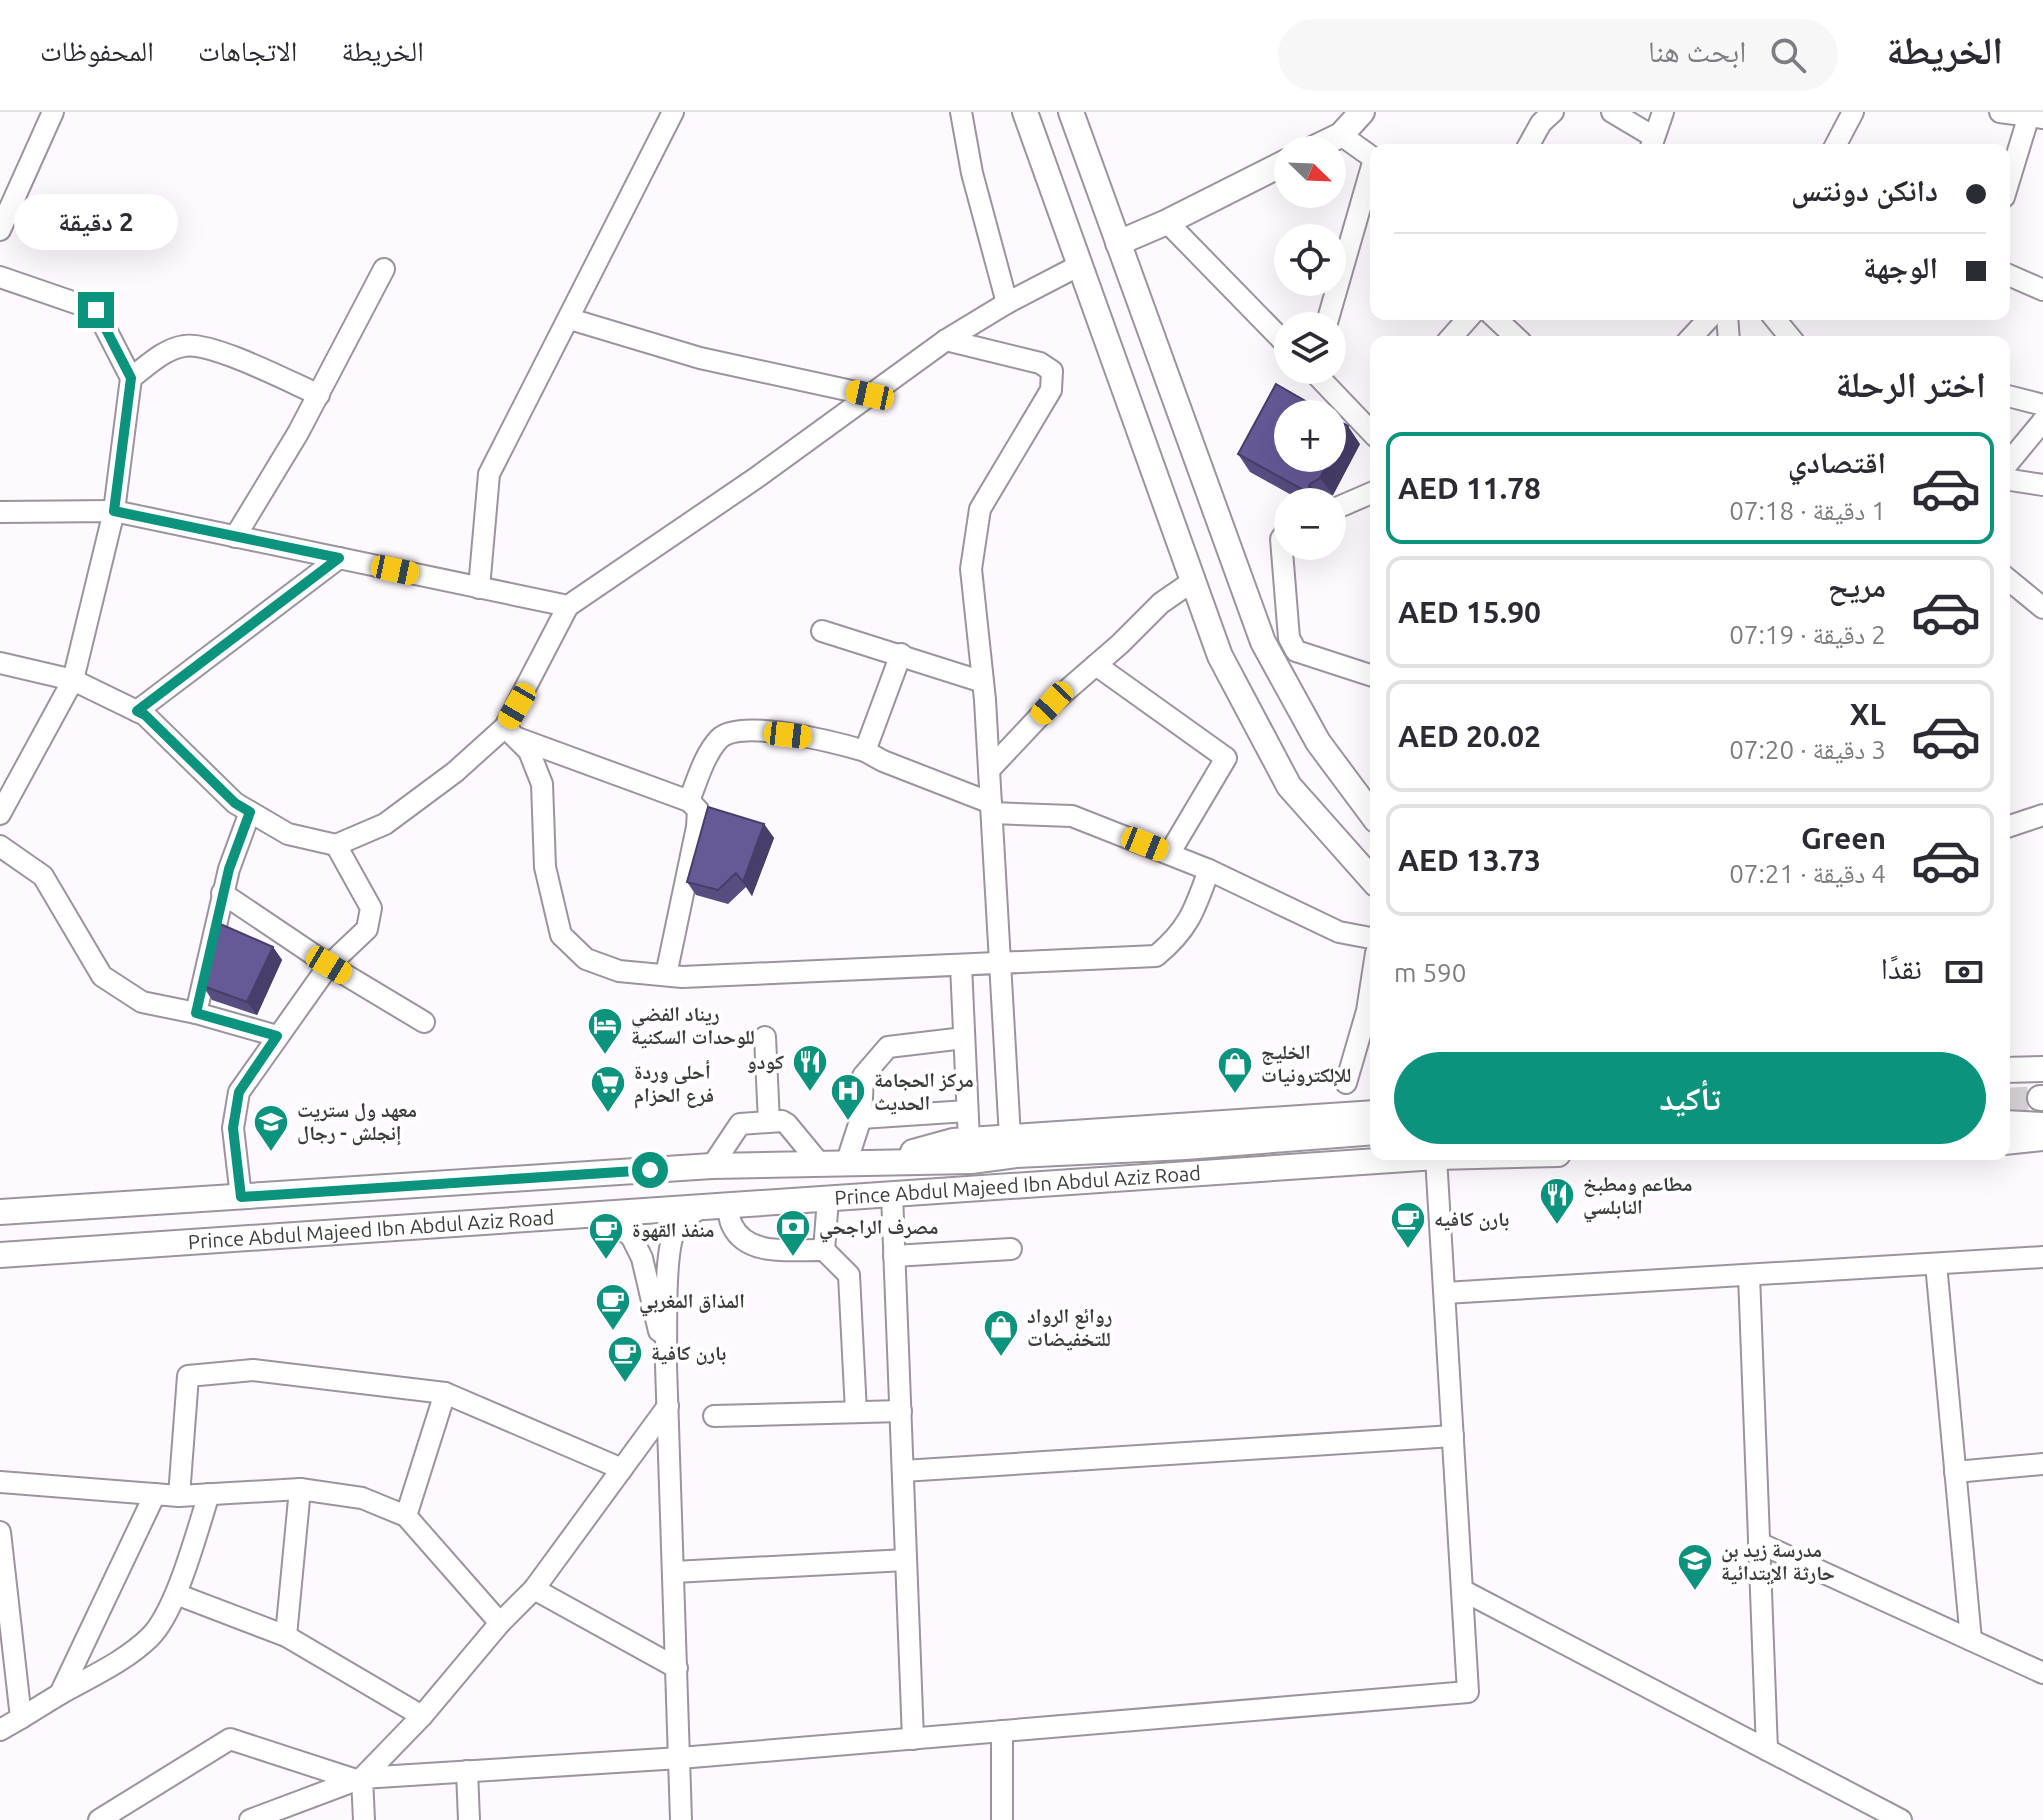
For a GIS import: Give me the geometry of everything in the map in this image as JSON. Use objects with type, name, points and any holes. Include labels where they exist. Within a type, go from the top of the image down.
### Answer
[{"type":"main road","points":[[1025,112],[1220,656],[1289,786],[1370,877]]},
{"type":"main road","points":[[1071,112],[1263,642],[1318,742],[1370,812]]},
{"type":"main road","points":[[1341,135],[1362,112]]},
{"type":"main road","points":[[1118,243],[1274,168]]},
{"type":"main road","points":[[2010,1070],[2043,1069]]},
{"type":"main road","points":[[1347,1115],[1370,1105]]},
{"type":"main road","points":[[878,1162],[953,1141],[1370,1113]]},
{"type":"main road","points":[[2010,1123],[2043,1125]]},
{"type":"main road","name":"Prince Abdul Majeed Ibn Abdul Aziz Road","points":[[0,1212],[712,1166],[971,1161],[1016,1155],[1185,1147],[1370,1132]]},
{"type":"main road","points":[[2010,1141],[2043,1138]]},
{"type":"main road","name":"Prince Abdul Majeed Ibn Abdul Aziz Road","points":[[0,1255],[1392,1160]]},
{"type":"street","points":[[0,230],[53,112]]},
{"type":"street","points":[[479,588],[489,474],[673,112]]},
{"type":"street","points":[[961,112],[972,173],[1007,303]]},
{"type":"street","points":[[1529,144],[1541,123],[1553,112]]},
{"type":"street","points":[[1612,112],[1652,144],[1663,112]]},
{"type":"street","points":[[1836,144],[1853,112]]},
{"type":"street","points":[[2000,112],[2034,116],[2010,181]]},
{"type":"street","points":[[1341,135],[1370,156]]},
{"type":"street","points":[[1330,312],[1370,177]]},
{"type":"street","points":[[1167,222],[1274,332]]},
{"type":"street","points":[[0,663],[73,680],[145,715],[235,803],[288,834],[336,845],[385,824],[510,732],[568,606],[756,478],[946,340],[1007,303],[1080,265]]},
{"type":"street","points":[[235,537],[319,395],[384,269]]},
{"type":"street","points":[[2010,276],[2043,290]]},
{"type":"street","points":[[0,277],[96,310],[131,378],[114,511],[73,680],[0,814]]},
{"type":"street","points":[[570,319],[700,358],[870,395]]},
{"type":"street","points":[[1452,336],[1467,320]]},
{"type":"street","points":[[1497,320],[1515,336]]},
{"type":"street","points":[[1693,336],[1707,320]]},
{"type":"street","points":[[1776,320],[1789,336]]},
{"type":"street","points":[[946,340],[1040,363],[1052,371],[1051,390],[980,509],[971,569],[992,808],[1010,1137]]},
{"type":"street","points":[[131,378],[164,353],[185,345],[208,347],[319,395]]},
{"type":"street","points":[[1327,384],[1370,425]]},
{"type":"street","points":[[2010,397],[2043,405]]},
{"type":"street","points":[[2010,461],[2043,421]]},
{"type":"street","points":[[2010,480],[2043,485]]},
{"type":"street","points":[[1346,504],[1370,494]]},
{"type":"street","points":[[0,512],[114,511],[568,606]]},
{"type":"street","points":[[137,711],[339,558]]},
{"type":"street","points":[[1283,560],[1289,638],[1296,651],[1370,675]]},
{"type":"street","points":[[989,770],[1052,703],[1161,603],[1193,581]]},
{"type":"street","points":[[2010,581],[2043,608]]},
{"type":"street","points":[[822,631],[983,682]]},
{"type":"street","points":[[865,751],[901,654]]},
{"type":"street","points":[[1096,665],[1226,758],[1169,854]]},
{"type":"street","points":[[689,801],[709,754],[728,731],[810,737],[865,751],[992,808],[1072,816],[1209,870],[1339,932],[1370,938]]},
{"type":"street","points":[[510,732],[689,801],[698,810],[666,975]]},
{"type":"street","points":[[510,732],[529,751],[542,784],[545,867],[561,935],[586,959],[619,971],[666,975],[1156,956],[1179,937],[1198,902],[1209,870]]},
{"type":"street","points":[[196,1013],[222,893],[250,812]]},
{"type":"street","points":[[2010,825],[2043,815]]},
{"type":"street","points":[[241,1197],[233,1128],[239,1092],[329,965],[367,929],[371,908],[336,845]]},
{"type":"street","points":[[0,846],[43,876],[102,976],[142,1002],[196,1013],[277,1036]]},
{"type":"street","points":[[222,893],[329,965],[424,1022]]},
{"type":"street","points":[[961,965],[969,1140]]},
{"type":"street","points":[[1346,1083],[1370,992]]},
{"type":"street","points":[[765,1037],[769,1122]]},
{"type":"street","points":[[847,1161],[861,1118],[863,1076],[888,1047],[964,1038]]},
{"type":"street","points":[[861,1118],[967,1111]]},
{"type":"street","points":[[712,1166],[740,1124],[782,1121],[820,1164]]},
{"type":"street","points":[[250,1820],[359,1779],[680,1758],[1468,1692],[1436,1160]]},
{"type":"street","points":[[892,1194],[913,1739]]},
{"type":"street","points":[[824,1250],[828,1199]]},
{"type":"street","points":[[728,1206],[732,1225],[744,1240],[755,1247],[824,1250],[849,1275],[856,1412]]},
{"type":"street","points":[[681,1820],[666,1365],[671,1239],[678,1225],[700,1208]]},
{"type":"street","points":[[601,1215],[631,1236],[642,1258],[666,1365]]},
{"type":"street","points":[[894,1256],[1011,1249]]},
{"type":"street","points":[[1445,1293],[2043,1257]]},
{"type":"street","points":[[1936,1264],[1971,1640]]},
{"type":"street","points":[[1749,1275],[1767,1750]]},
{"type":"street","points":[[179,1496],[188,1376],[253,1370],[445,1393],[622,1469]]},
{"type":"street","points":[[406,1516],[445,1393]]},
{"type":"street","points":[[359,1779],[422,1716],[500,1623],[534,1589],[668,1406]]},
{"type":"street","points":[[714,1416],[901,1411]]},
{"type":"street","points":[[903,1471],[1453,1436]]},
{"type":"street","points":[[1955,1472],[2043,1464]]},
{"type":"street","points":[[0,1482],[179,1496],[300,1489],[362,1498],[406,1516],[500,1623]]},
{"type":"street","points":[[286,1636],[300,1489]]},
{"type":"street","points":[[60,1694],[155,1494]]},
{"type":"street","points":[[0,1730],[111,1666],[152,1636],[176,1594],[209,1494]]},
{"type":"street","points":[[0,1532],[21,1718]]},
{"type":"street","points":[[1759,1543],[2037,1668]]},
{"type":"street","points":[[674,1572],[906,1560]]},
{"type":"street","points":[[534,1589],[677,1668]]},
{"type":"street","points":[[1462,1590],[1901,1820]]},
{"type":"street","points":[[176,1594],[286,1636],[422,1716]]},
{"type":"street","points":[[1002,1731],[1002,1820]]},
{"type":"street","points":[[99,1820],[230,1739],[359,1779]]},
{"type":"street","points":[[467,1771],[469,1820]]},
{"type":"street","points":[[359,1779],[364,1820]]},
{"type":"building","points":[[1276,384],[1304,400],[1274,400],[1274,472],[1323,472],[1308,488],[1300,488],[1238,454]]},
{"type":"building","points":[[708,807],[764,824],[743,882],[736,873],[718,890],[687,882]]},
{"type":"building","points":[[218,923],[273,947],[247,1002],[203,986]]},
{"type":"tunnel","points":[[2010,1100],[2040,1098]]},
{"type":"place","name":"ريناد الفضي للوحدات السكنية","points":[[605,1056]]},
{"type":"place","name":"كودو","points":[[810,1093]]},
{"type":"place","name":"الخليج للإلكترونيات","points":[[1235,1095]]},
{"type":"place","name":"أحلى وردة فرع الحزام","points":[[608,1114]]},
{"type":"place","name":"مركز الحجامة الحديث","points":[[848,1122]]},
{"type":"place","name":"معهد ول ستريت إنجلش - رجال","points":[[271,1153]]},
{"type":"place","name":"مطاعم ومطبخ النابلسي","points":[[1557,1226]]},
{"type":"place","name":"بارن كافيه","points":[[1408,1250]]},
{"type":"place","name":"مصرف الراجحي","points":[[793,1258]]},
{"type":"place","name":"منفذ القهوة","points":[[606,1261]]},
{"type":"place","name":"المذاق المغربي","points":[[613,1332]]},
{"type":"place","name":"روائع الرواد للتخفيضات","points":[[1001,1358]]},
{"type":"place","name":"بارن كافية","points":[[625,1384]]},
{"type":"place","name":"مدرسة زيد بن حارثة الإبتدائية","points":[[1695,1592]]},
{"type":"route","points":[[96,310],[131,378],[114,511],[339,558],[137,711],[145,715],[235,803],[250,812],[229,869],[196,1013],[277,1036],[239,1092],[233,1128],[241,1197],[650,1170]]}]
